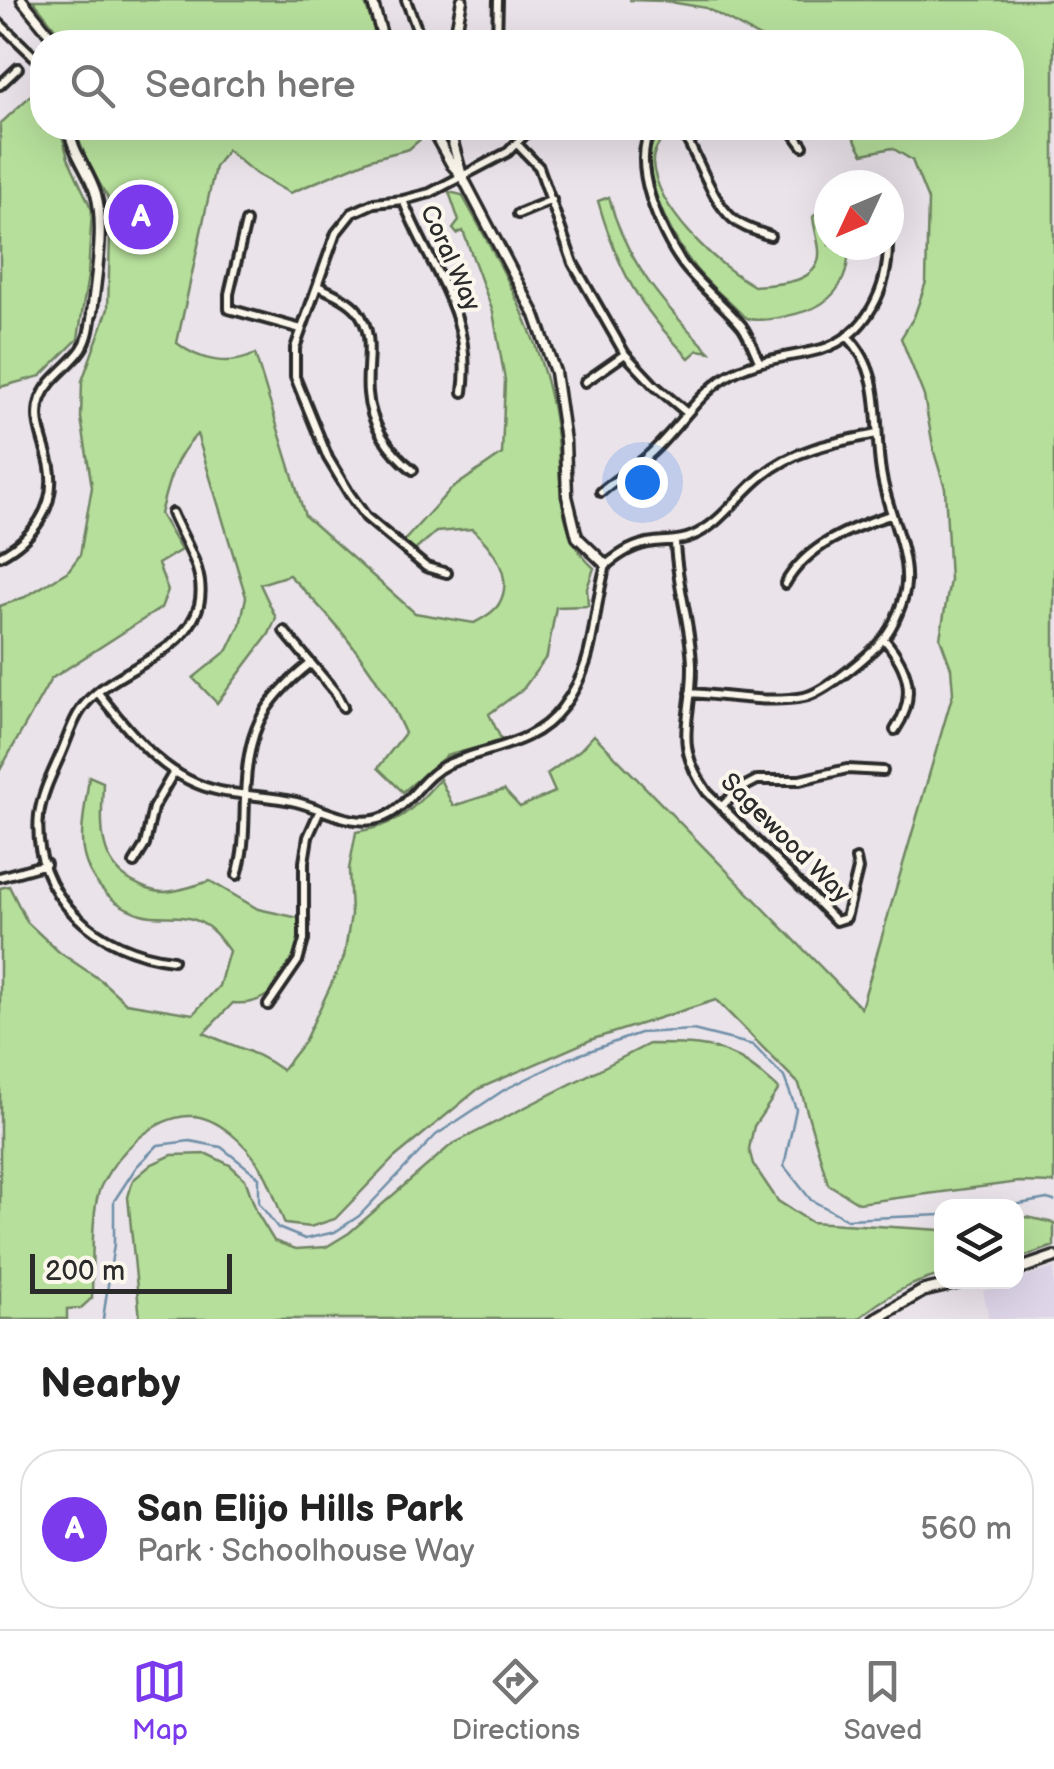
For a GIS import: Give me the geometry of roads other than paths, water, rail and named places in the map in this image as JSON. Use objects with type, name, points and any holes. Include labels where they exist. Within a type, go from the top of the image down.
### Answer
[{"type":"main road","points":[[1024,1267],[1054,1257]]},
{"type":"main road","points":[[876,1319],[934,1288]]},
{"type":"street","points":[[22,0],[46,30]]},
{"type":"street","points":[[372,0],[381,30]]},
{"type":"street","points":[[406,0],[417,30]]},
{"type":"street","points":[[456,30],[462,0]]},
{"type":"street","points":[[497,30],[498,0]]},
{"type":"street","points":[[0,24],[30,53]]},
{"type":"street","points":[[1,81],[18,68]]},
{"type":"street","points":[[0,556],[24,542],[41,520],[50,494],[50,470],[38,424],[40,400],[52,380],[82,350],[92,313],[99,209],[95,190],[70,140]]},
{"type":"street","points":[[437,140],[462,176]]},
{"type":"street","points":[[452,140],[462,176],[535,315],[554,372],[565,441],[567,496],[577,537],[606,564]]},
{"type":"street","points":[[447,573],[426,567],[366,517],[335,470],[295,377],[295,348],[336,233],[352,213],[374,202],[430,193],[520,140]]},
{"type":"street","points":[[646,140],[642,156],[659,220],[681,261],[744,329],[759,361]]},
{"type":"street","points":[[688,140],[721,206],[744,226],[770,236]]},
{"type":"street","points":[[799,140],[804,146]]},
{"type":"street","points":[[517,144],[539,167],[573,264],[626,354],[686,412]]},
{"type":"street","name":"Coral Way","points":[[403,200],[451,295],[467,367],[464,392]]},
{"type":"street","points":[[518,214],[552,200]]},
{"type":"street","points":[[246,222],[229,308],[300,330]]},
{"type":"street","points":[[601,492],[651,454],[686,412],[723,379],[759,361],[822,348],[847,336],[878,298],[887,260]]},
{"type":"street","points":[[318,286],[356,308],[367,330],[372,356],[368,393],[377,428],[393,454],[413,470]]},
{"type":"street","points":[[690,692],[808,696],[829,685],[884,639],[899,609],[906,584],[903,555],[890,515],[872,374],[862,351],[847,336]]},
{"type":"street","points":[[584,382],[626,354]]},
{"type":"street","points":[[98,693],[132,734],[174,772],[218,790],[366,822],[385,817],[404,805],[445,765],[505,748],[559,713],[578,686],[591,654],[606,564],[626,550],[651,542],[675,542],[704,529],[763,474],[790,458],[824,444],[877,434]]},
{"type":"street","points":[[172,512],[202,584],[190,626],[177,640],[98,693],[80,712],[44,793],[39,836],[61,902],[76,918],[126,950],[148,958],[173,960]]},
{"type":"street","points":[[785,584],[793,570],[830,540],[890,515]]},
{"type":"street","name":"Sagewood Way","points":[[675,542],[692,666],[684,730],[696,776],[836,921],[846,918],[858,869],[856,859]]},
{"type":"street","points":[[284,632],[335,692],[343,708]]},
{"type":"street","points":[[884,639],[901,659],[908,680],[902,719],[894,730]]},
{"type":"street","points":[[237,876],[257,723],[276,693],[310,664]]},
{"type":"street","points":[[722,806],[738,790],[757,780],[800,780],[846,769],[883,771]]},
{"type":"street","points":[[134,863],[145,844],[153,808],[174,772]]},
{"type":"street","points":[[268,1005],[298,961],[304,940],[304,862],[308,837],[320,810]]},
{"type":"street","points":[[0,878],[46,864]]},
{"type":"waterway","points":[[103,1319],[114,1244],[114,1201],[137,1166],[158,1145],[190,1141],[221,1147],[259,1177],[259,1203],[278,1228],[305,1239],[335,1232],[359,1216],[436,1135],[504,1090],[567,1059],[640,1033],[693,1030],[753,1045],[784,1077],[796,1109],[784,1166],[811,1200],[847,1219],[934,1215]]},
{"type":"waterway","points":[[1024,1203],[1054,1201]]},
{"type":"place","name":"San Elijo Hills Park","points":[[141,217]]}]
